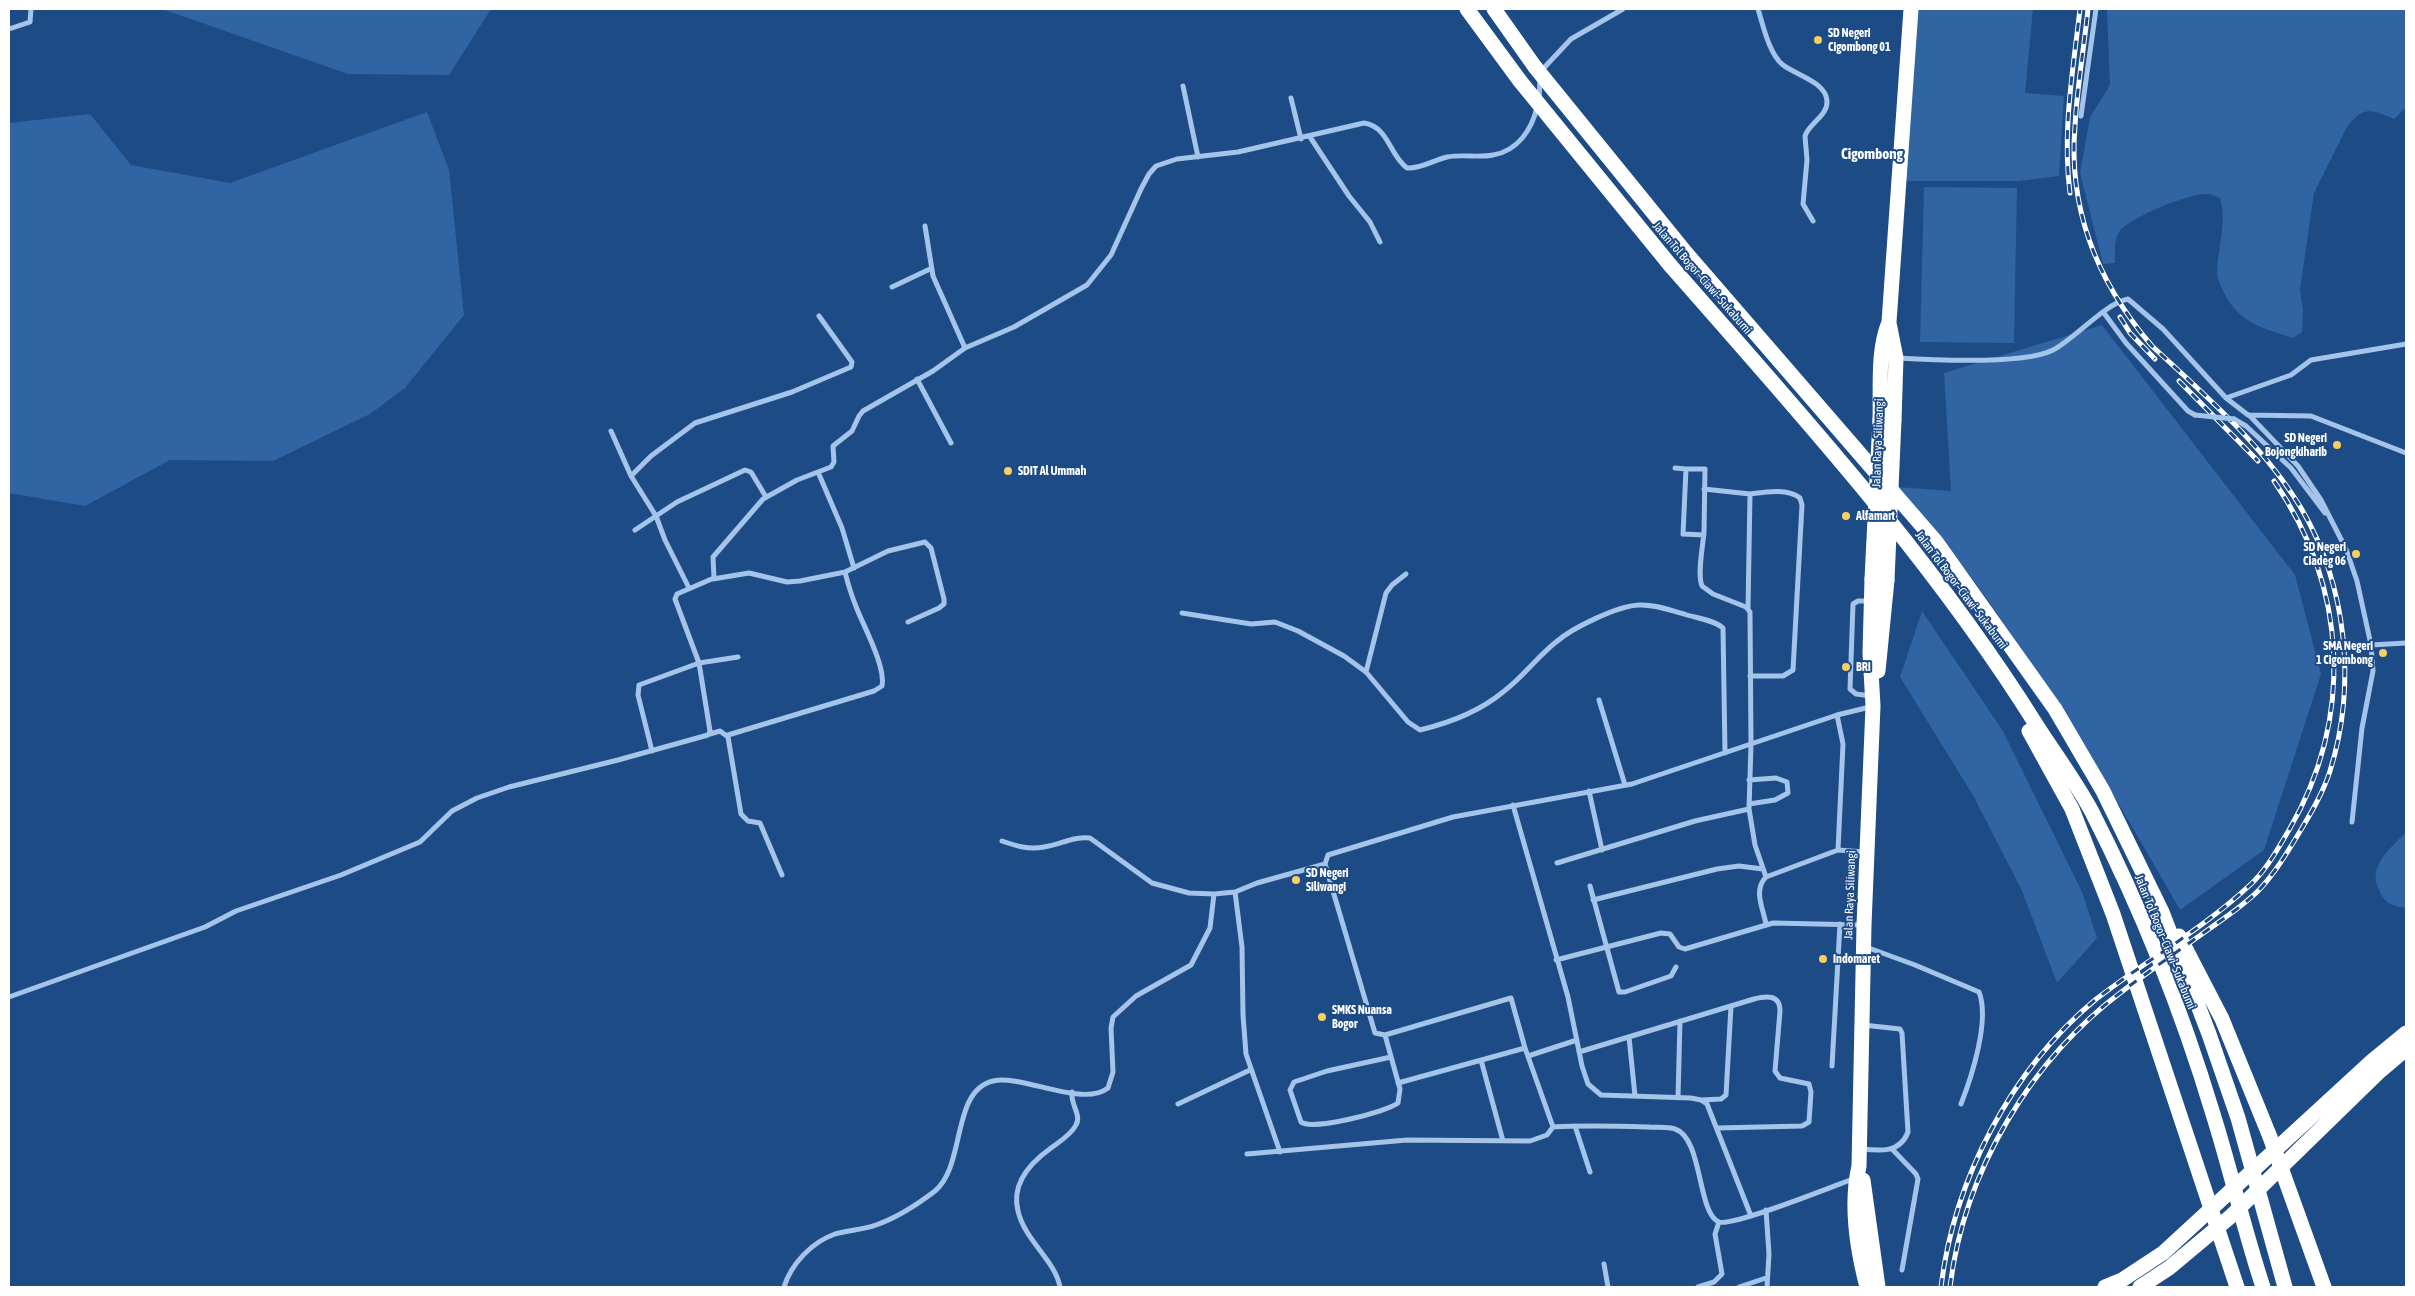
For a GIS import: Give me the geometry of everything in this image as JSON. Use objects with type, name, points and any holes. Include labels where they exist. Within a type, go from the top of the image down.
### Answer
[{"type":"highway","name":"Jalan Tol Bogor–Ciawi–Sukabumi","points":[[1467,9],[1520,81],[1670,265],[1811,425],[1864,489],[2005,674],[2091,810],[2143,922],[2182,1023],[2213,1112],[2263,1287]]},
{"type":"highway","name":"Jalan Tol Bogor–Ciawi–Sukabumi","points":[[1494,9],[1535,66],[1686,253],[1943,551],[2055,709],[2103,791],[2162,912],[2209,1034],[2238,1118],[2285,1287]]},
{"type":"highway","name":"Jalan Raya Siliwangi","points":[[1873,696],[1878,666],[1879,580],[1887,420],[1889,322],[1911,9]]},
{"type":"highway","name":"Jalan Raya Siliwangi","points":[[1867,1287],[1857,1238],[1863,946],[1873,696],[1870,653],[1871,601],[1879,580]]},
{"type":"highway","points":[[2005,674],[2006,692],[2072,810],[2113,914],[2237,1287]]},
{"type":"highway","points":[[2162,912],[2180,938],[2222,1019],[2270,1137],[2324,1287]]},
{"type":"highway","points":[[2105,1287],[2122,1280],[2163,1253],[2372,1061],[2406,1033]]},
{"type":"highway","points":[[2140,1287],[2169,1268],[2230,1217],[2380,1071],[2406,1049]]},
{"type":"highway","name":"Jalan Raya Siliwangi","points":[[1859,1173],[1878,1287]]},
{"type":"street","points":[[9,29],[30,22],[31,9]]},
{"type":"street","points":[[713,578],[715,574],[712,562],[713,557],[766,497],[834,464],[833,446],[852,431],[860,414],[938,367],[965,348],[1014,327],[1087,285],[1111,256],[1131,209],[1152,170],[1167,162],[1230,154],[1310,137],[1358,124],[1371,124],[1381,131],[1402,164],[1410,168],[1450,156],[1492,155],[1504,152],[1521,139],[1532,124],[1538,103],[1541,74],[1544,66],[1574,37],[1623,9]]},
{"type":"street","points":[[1758,9],[1771,47],[1781,62],[1815,84],[1825,94],[1827,101],[1824,110],[1805,136],[1807,160],[1803,204],[1813,221]]},
{"type":"street","points":[[2081,116],[2096,9]]},
{"type":"street","points":[[1183,86],[1198,157]]},
{"type":"street","points":[[1291,98],[1301,139]]},
{"type":"street","points":[[1310,137],[1349,196],[1370,222],[1380,242]]},
{"type":"street","points":[[925,226],[930,268],[965,348]]},
{"type":"street","points":[[892,287],[930,268]]},
{"type":"street","points":[[1889,358],[1940,361],[2039,355],[2060,346],[2125,299],[2131,300],[2163,329],[2226,398],[2248,415],[2298,466],[2330,519],[2353,567],[2371,645],[2373,671],[2362,728],[2352,822]]},
{"type":"street","points":[[2104,313],[2126,343],[2188,411],[2195,415],[2234,419],[2246,426],[2291,468],[2311,497],[2330,519]]},
{"type":"street","points":[[630,476],[651,456],[696,423],[792,392],[851,367],[853,365],[850,360],[819,316]]},
{"type":"street","points":[[2226,398],[2291,375],[2311,360],[2406,344]]},
{"type":"street","points":[[917,378],[951,443]]},
{"type":"street","points":[[2248,415],[2311,416],[2406,453]]},
{"type":"street","points":[[611,431],[630,476],[656,516],[665,540],[689,588]]},
{"type":"street","points":[[1675,468],[1704,469],[1704,536],[1700,576],[1702,586],[1713,594],[1748,609]]},
{"type":"street","points":[[1686,469],[1683,534],[1704,536]]},
{"type":"street","points":[[635,530],[685,498],[745,470],[751,472],[766,497]]},
{"type":"street","points":[[818,472],[842,528],[854,568]]},
{"type":"street","points":[[1704,489],[1750,494],[1764,491],[1795,494],[1800,498],[1802,505],[1793,670],[1783,676],[1750,676]]},
{"type":"street","points":[[1750,494],[1748,609],[1751,744],[1749,806],[1752,834],[1766,877]]},
{"type":"street","points":[[710,734],[699,663],[675,599],[678,593],[713,578],[749,573],[794,582],[844,572],[888,551],[921,542],[928,544],[944,604],[940,608],[908,622]]},
{"type":"street","points":[[9,997],[205,927],[236,912],[341,875],[420,842],[452,811],[477,798],[509,787],[652,751],[720,731],[728,735],[874,692],[882,686],[882,677],[875,652],[855,606],[844,572]]},
{"type":"street","points":[[1366,672],[1386,593],[1392,585],[1406,574]]},
{"type":"street","points":[[1871,601],[1858,601],[1853,604],[1850,689],[1856,694],[1873,696]]},
{"type":"street","points":[[1182,613],[1228,622],[1251,624],[1271,622],[1286,625],[1338,652],[1366,672],[1408,722],[1420,730],[1465,715],[1489,703],[1514,683],[1554,643],[1568,634],[1626,608],[1646,605],[1664,608],[1712,622],[1723,628],[1725,753]]},
{"type":"street","points":[[2371,645],[2406,643]]},
{"type":"street","points":[[652,751],[638,695],[639,686],[699,663],[738,657]]},
{"type":"street","points":[[1553,1127],[1525,1048],[1511,998],[1385,1035],[1378,1035],[1374,1030],[1325,864],[1328,855],[1452,817],[1626,785],[1837,715],[1873,696]]},
{"type":"street","points":[[1599,700],[1626,785]]},
{"type":"street","points":[[1837,715],[1842,744],[1838,850]]},
{"type":"street","points":[[728,735],[741,814],[748,821],[760,823],[782,875]]},
{"type":"street","points":[[1557,863],[1695,821],[1781,799],[1788,793],[1787,782],[1780,779],[1749,780]]},
{"type":"street","points":[[1589,791],[1602,850]]},
{"type":"street","points":[[1513,805],[1568,997],[1585,1078],[1596,1092],[1602,1095],[1700,1100],[1721,1099],[1726,1095],[1731,1006]]},
{"type":"street","points":[[1002,841],[1026,848],[1045,847],[1080,837],[1090,838],[1152,884],[1189,893],[1214,894],[1234,892],[1257,883],[1325,864]]},
{"type":"street","points":[[1766,924],[1759,890],[1761,882],[1766,877],[1838,850],[1867,852]]},
{"type":"street","points":[[1594,900],[1717,869],[1739,866],[1763,869]]},
{"type":"street","points":[[1590,886],[1617,988],[1622,993],[1671,976],[1676,967]]},
{"type":"street","points":[[1234,892],[1242,947],[1243,1034],[1250,1070],[1280,1152]]},
{"type":"street","points":[[784,1287],[794,1265],[821,1242],[835,1234],[881,1223],[925,1198],[941,1185],[950,1168],[969,1101],[982,1085],[1000,1080],[1072,1092],[1092,1093],[1104,1091],[1108,1088],[1113,1072],[1111,1028],[1113,1017],[1136,996],[1191,965],[1210,928],[1214,894]]},
{"type":"street","points":[[1556,960],[1664,932],[1670,934],[1679,947],[1685,949],[1766,924],[1780,922],[1864,925]]},
{"type":"street","points":[[1832,1066],[1840,924]]},
{"type":"street","points":[[1863,946],[1915,964],[1979,992],[1982,1006],[1982,1022],[1975,1057],[1961,1104]]},
{"type":"street","points":[[1579,1052],[1731,1006],[1772,997],[1777,1001],[1780,1011],[1775,1071],[1780,1078],[1809,1084],[1811,1092],[1809,1122],[1802,1126],[1717,1128]]},
{"type":"street","points":[[1678,1098],[1680,1021]]},
{"type":"street","points":[[1859,1148],[1877,1151],[1892,1149],[1905,1140],[1908,1132],[1904,1037],[1900,1029],[1893,1027],[1862,1025]]},
{"type":"street","points":[[1385,1035],[1391,1056],[1398,1083],[1400,1098],[1398,1103],[1389,1108],[1314,1126],[1301,1122],[1293,1102],[1290,1087],[1298,1079],[1391,1056]]},
{"type":"street","points":[[1629,1037],[1634,1096]]},
{"type":"street","points":[[1528,1056],[1577,1040]]},
{"type":"street","points":[[1398,1083],[1525,1048]]},
{"type":"street","points":[[1482,1060],[1503,1141]]},
{"type":"street","points":[[1178,1104],[1250,1070]]},
{"type":"street","points":[[1060,1287],[1051,1267],[1025,1229],[1018,1212],[1016,1194],[1019,1184],[1028,1169],[1076,1126],[1078,1117],[1072,1100],[1072,1092]]},
{"type":"street","points":[[1700,1100],[1708,1106],[1750,1216]]},
{"type":"street","points":[[1575,1126],[1590,1172]]},
{"type":"street","points":[[1553,1127],[1675,1129],[1685,1136],[1692,1150],[1708,1206],[1713,1217],[1719,1222],[1726,1223],[1750,1216],[1859,1173]]},
{"type":"street","points":[[1247,1154],[1407,1140],[1536,1140],[1547,1136],[1553,1127]]},
{"type":"street","points":[[1892,1149],[1916,1174],[1918,1179],[1902,1270]]},
{"type":"street","points":[[1766,1210],[1769,1254],[1766,1278],[1767,1287]]},
{"type":"street","points":[[1698,1287],[1714,1282],[1722,1274],[1715,1234],[1719,1222]]},
{"type":"street","points":[[1604,1264],[1608,1287]]},
{"type":"street","points":[[1739,1287],[1766,1278]]},
{"type":"shaded area","points":[[162,9],[491,9],[449,75],[348,74]]},
{"type":"shaded area","points":[[1914,9],[2033,9],[2025,93],[2064,96],[2059,176],[2019,181],[1900,181]]},
{"type":"shaded area","points":[[2406,9],[2406,107],[2394,119],[2368,111],[2358,115],[2347,127],[2314,193],[2300,289],[2303,310],[2302,332],[2293,338],[2262,327],[2245,318],[2230,303],[2224,293],[2218,280],[2217,271],[2223,216],[2222,207],[2220,198],[2213,195],[2200,194],[2176,201],[2135,219],[2117,235],[2115,263],[2103,264],[2080,173],[2090,117],[2110,85],[2107,10]]},
{"type":"shaded area","points":[[427,112],[449,170],[464,315],[405,388],[370,414],[273,461],[170,460],[85,506],[9,493],[9,123],[90,114],[131,165],[230,183]]},
{"type":"shaded area","points":[[1924,187],[2017,188],[2014,343],[1920,342]]},
{"type":"shaded area","points":[[2102,325],[2295,575],[2321,674],[2264,850],[2180,910],[2094,763],[2025,654],[1964,568],[1898,487],[1951,491],[1944,373]]},
{"type":"shaded area","points":[[1922,611],[2003,731],[2082,892],[2097,938],[2057,983],[2022,891],[1974,797],[1900,677]]},
{"type":"shaded area","points":[[2406,832],[2406,908],[2393,905],[2384,898],[2376,881],[2376,873],[2382,858]]},
{"type":"railway","points":[[2070,193],[2067,147],[2068,124],[2080,9]]},
{"type":"railway","points":[[1950,1287],[1958,1244],[1970,1201],[1987,1160],[2007,1121],[2032,1084],[2060,1049],[2090,1018],[2124,990],[2241,906],[2276,870],[2324,787],[2338,738],[2343,705],[2345,671],[2343,636],[2338,603],[2329,570],[2317,538],[2301,508],[2269,463],[2233,422],[2152,346],[2116,297],[2102,271],[2091,244],[2082,216],[2076,187],[2074,157],[2077,97],[2088,9]]},
{"type":"railway","points":[[2120,317],[2130,333],[2155,359]]},
{"type":"railway","points":[[2179,381],[2258,461]]},
{"type":"railway","points":[[1941,1287],[1948,1247],[1959,1206],[1973,1167],[1991,1129],[2037,1059],[2065,1028],[2095,1000],[2213,916],[2250,885],[2276,852],[2310,787],[2324,743],[2332,699],[2334,654],[2328,609],[2317,565],[2299,522],[2274,481]]},
{"type":"place","name":"SD Negeri Cigombong 01","points":[[1818,40]]},
{"type":"place","name":"SD Negeri Bojongkiharib","points":[[2337,445]]},
{"type":"place","name":"SDIT Al Ummah","points":[[1008,471]]},
{"type":"place","name":"Alfamart","points":[[1846,516]]},
{"type":"place","name":"SD Negeri Ciadeg 06","points":[[2356,554]]},
{"type":"place","name":"SMA Negeri 1 Cigombong","points":[[2383,653]]},
{"type":"place","name":"BRI","points":[[1846,667]]},
{"type":"place","name":"SD Negeri Siliwangi","points":[[1296,880]]},
{"type":"place","name":"Indomaret","points":[[1823,959]]},
{"type":"place","name":"SMKS Nuansa Bogor","points":[[1322,1017]]},
{"type":"district","name":"Cigombong","points":[[1872,154]]}]
